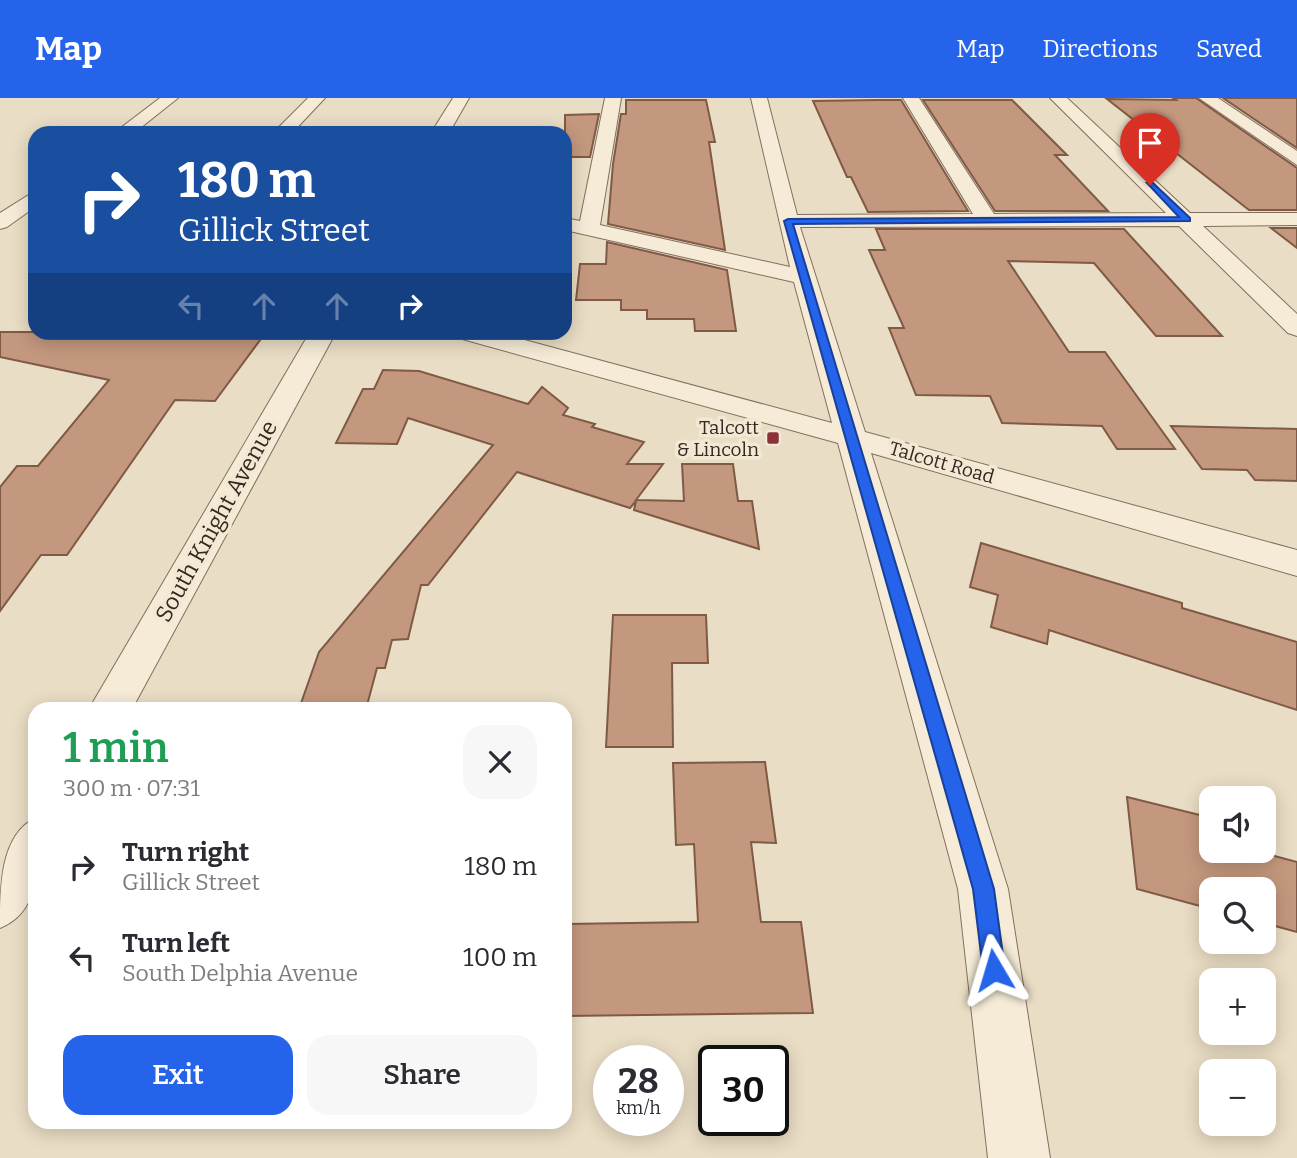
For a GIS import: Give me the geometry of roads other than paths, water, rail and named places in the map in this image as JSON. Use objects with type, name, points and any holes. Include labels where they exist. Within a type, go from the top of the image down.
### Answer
[{"type":"street","points":[[132,126],[170,98]]},
{"type":"street","points":[[289,126],[317,98]]},
{"type":"street","points":[[444,126],[461,98]]},
{"type":"street","points":[[589,229],[613,98]]},
{"type":"street","points":[[759,98],[788,221],[984,889],[1019,1158]]},
{"type":"street","points":[[911,98],[987,220]]},
{"type":"street","points":[[1058,98],[1297,328]]},
{"type":"street","points":[[1207,98],[1297,159]]},
{"type":"street","points":[[0,199],[28,204]]},
{"type":"street","points":[[0,223],[28,206]]},
{"type":"street","points":[[788,221],[1297,219]]},
{"type":"street","points":[[572,225],[805,277]]},
{"type":"street","name":"South Knight Avenue","points":[[114,702],[318,340]]},
{"type":"street","name":"Talcott Road","points":[[493,340],[1297,563]]},
{"type":"street","points":[[0,903],[28,853]]},
{"type":"place","name":"Talcott & Lincoln","points":[[773,438]]}]
